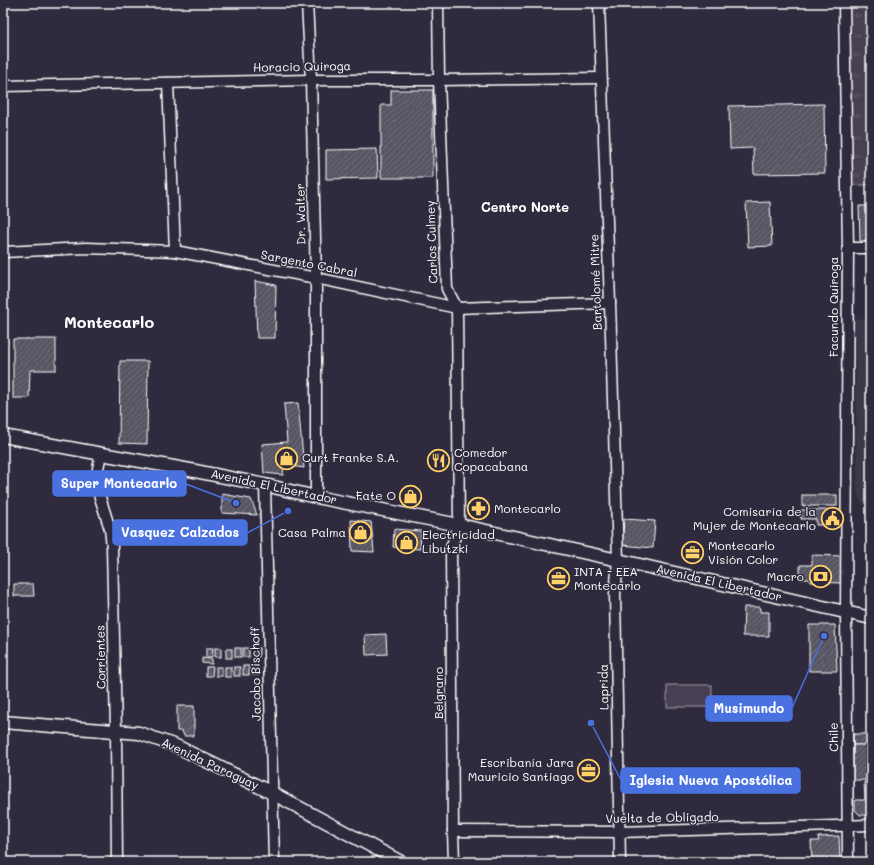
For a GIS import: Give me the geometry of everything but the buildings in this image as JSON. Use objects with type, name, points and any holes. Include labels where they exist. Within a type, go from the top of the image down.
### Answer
[{"type":"main road","name":"Avenida El Libertador","points":[[3,436],[190,470],[266,485],[316,497],[459,525],[871,618]]},
{"type":"main road","name":"Avenida Paraguay","points":[[3,722],[139,733],[176,746],[272,793],[401,862]]},
{"type":"street","name":"Dr. Walter","points":[[307,3],[311,80],[316,278],[316,497]]},
{"type":"street","name":"Carlos Culmey","points":[[438,3],[439,80],[447,289],[457,308],[459,525]]},
{"type":"street","name":"Bartolomé Mitre","points":[[599,3],[618,560]]},
{"type":"street","name":"Facundo Quiroga","points":[[844,3],[848,248],[846,612]]},
{"type":"street","name":"Horacio Quiroga","points":[[3,86],[311,80],[601,78]]},
{"type":"street","points":[[168,83],[175,251]]},
{"type":"street","name":"Sargento Cabral","points":[[3,252],[86,248],[175,251],[316,278],[457,308],[610,303]]},
{"type":"street","points":[[848,248],[871,248]]},
{"type":"street","name":"Corrientes","points":[[101,454],[96,478],[98,491],[110,529],[112,548],[117,862]]},
{"type":"street","name":"Jacobo Bischoff","points":[[266,485],[274,862]]},
{"type":"street","name":"Belgrano","points":[[454,862],[451,548],[459,525]]},
{"type":"street","name":"Laprida","points":[[618,560],[615,594],[620,862]]},
{"type":"street","name":"Chile","points":[[846,612],[848,862]]},
{"type":"street","name":"Vuelta de Obligado","points":[[453,831],[619,832],[871,825]]},
{"type":"shaded area","points":[[855,319],[871,319],[871,504],[861,502],[857,493]]},
{"type":"green space","points":[[849,3],[871,3],[871,185],[849,185]]},
{"type":"green space","points":[[667,685],[712,685],[712,707],[667,707]]},
{"type":"place","name":"Curt Franke S.A.","points":[[286,458]]},
{"type":"place","name":"Comedor Copacabana","points":[[439,460]]},
{"type":"place","name":"Fate O","points":[[411,496]]},
{"type":"place","name":"Super Montecarlo","points":[[236,503]]},
{"type":"place","name":"Montecarlo","points":[[478,509]]},
{"type":"place","name":"Vasquez Calzados","points":[[288,511]]},
{"type":"place","name":"Comisaría de la Mujer de Montecarlo","points":[[832,519]]},
{"type":"place","name":"Casa Palma","points":[[361,533]]},
{"type":"place","name":"Electricidad Libutzki","points":[[407,542]]},
{"type":"place","name":"Montecarlo Visión Color","points":[[693,553]]},
{"type":"place","name":"Macro","points":[[820,577]]},
{"type":"place","name":"INTA - EEA Montecarlo","points":[[558,579]]},
{"type":"place","name":"Musimundo","points":[[824,636]]},
{"type":"place","name":"Iglesia Nueva Apostólica","points":[[591,723]]},
{"type":"place","name":"Escribanía Jara Mauricio Santiago","points":[[589,770]]},
{"type":"district","name":"Centro Norte","points":[[525,207]]},
{"type":"district","name":"Montecarlo","points":[[109,322]]}]
